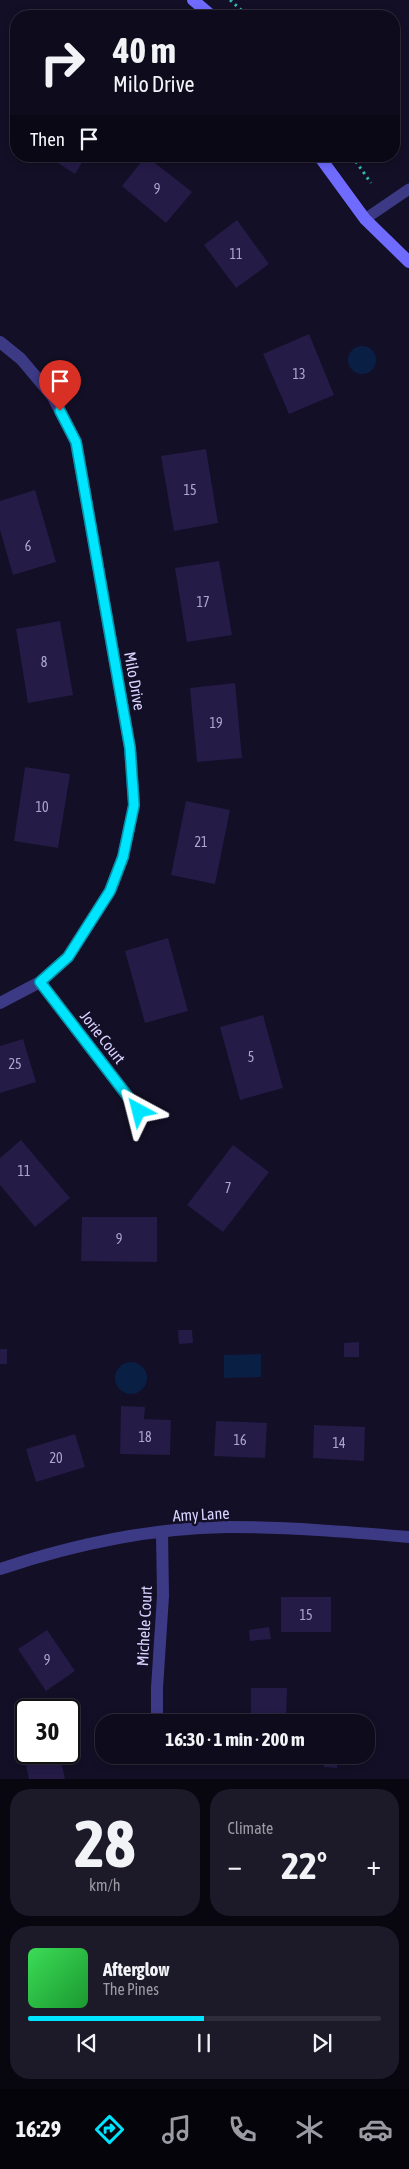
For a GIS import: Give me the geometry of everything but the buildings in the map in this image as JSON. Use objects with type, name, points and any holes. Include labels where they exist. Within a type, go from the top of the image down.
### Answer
[{"type":"street","points":[[193,0],[205,10]]},
{"type":"street","points":[[323,162],[365,219],[409,262]]},
{"type":"street","name":"Milo Drive","points":[[0,342],[21,358],[53,397],[76,442],[131,758],[134,805],[123,857],[110,891],[68,957],[40,982],[0,1003]]},
{"type":"street","name":"Jorie Court","points":[[40,982],[139,1111]]},
{"type":"street","name":"Amy Lane","points":[[0,1569],[26,1560],[101,1542],[162,1532],[226,1527],[340,1531],[409,1537]]},
{"type":"street","name":"Michele Court","points":[[157,1714],[156,1688],[163,1596],[162,1532]]},
{"type":"lane","points":[[365,219],[409,190]]},
{"type":"path","points":[[230,0],[241,10]]},
{"type":"path","points":[[356,162],[371,183]]},
{"type":"water","points":[[362,346],[372,350],[376,360],[372,370],[362,374],[352,370],[348,360],[352,350]]},
{"type":"water","points":[[261,1354],[261,1377],[224,1378],[224,1355]]},
{"type":"water","points":[[131,1362],[142,1367],[147,1378],[142,1389],[131,1394],[120,1389],[115,1378],[120,1367]]},
{"type":"route","points":[[60,411],[76,442],[130,748],[134,805],[123,857],[110,891],[68,957],[40,982],[139,1111]]}]
